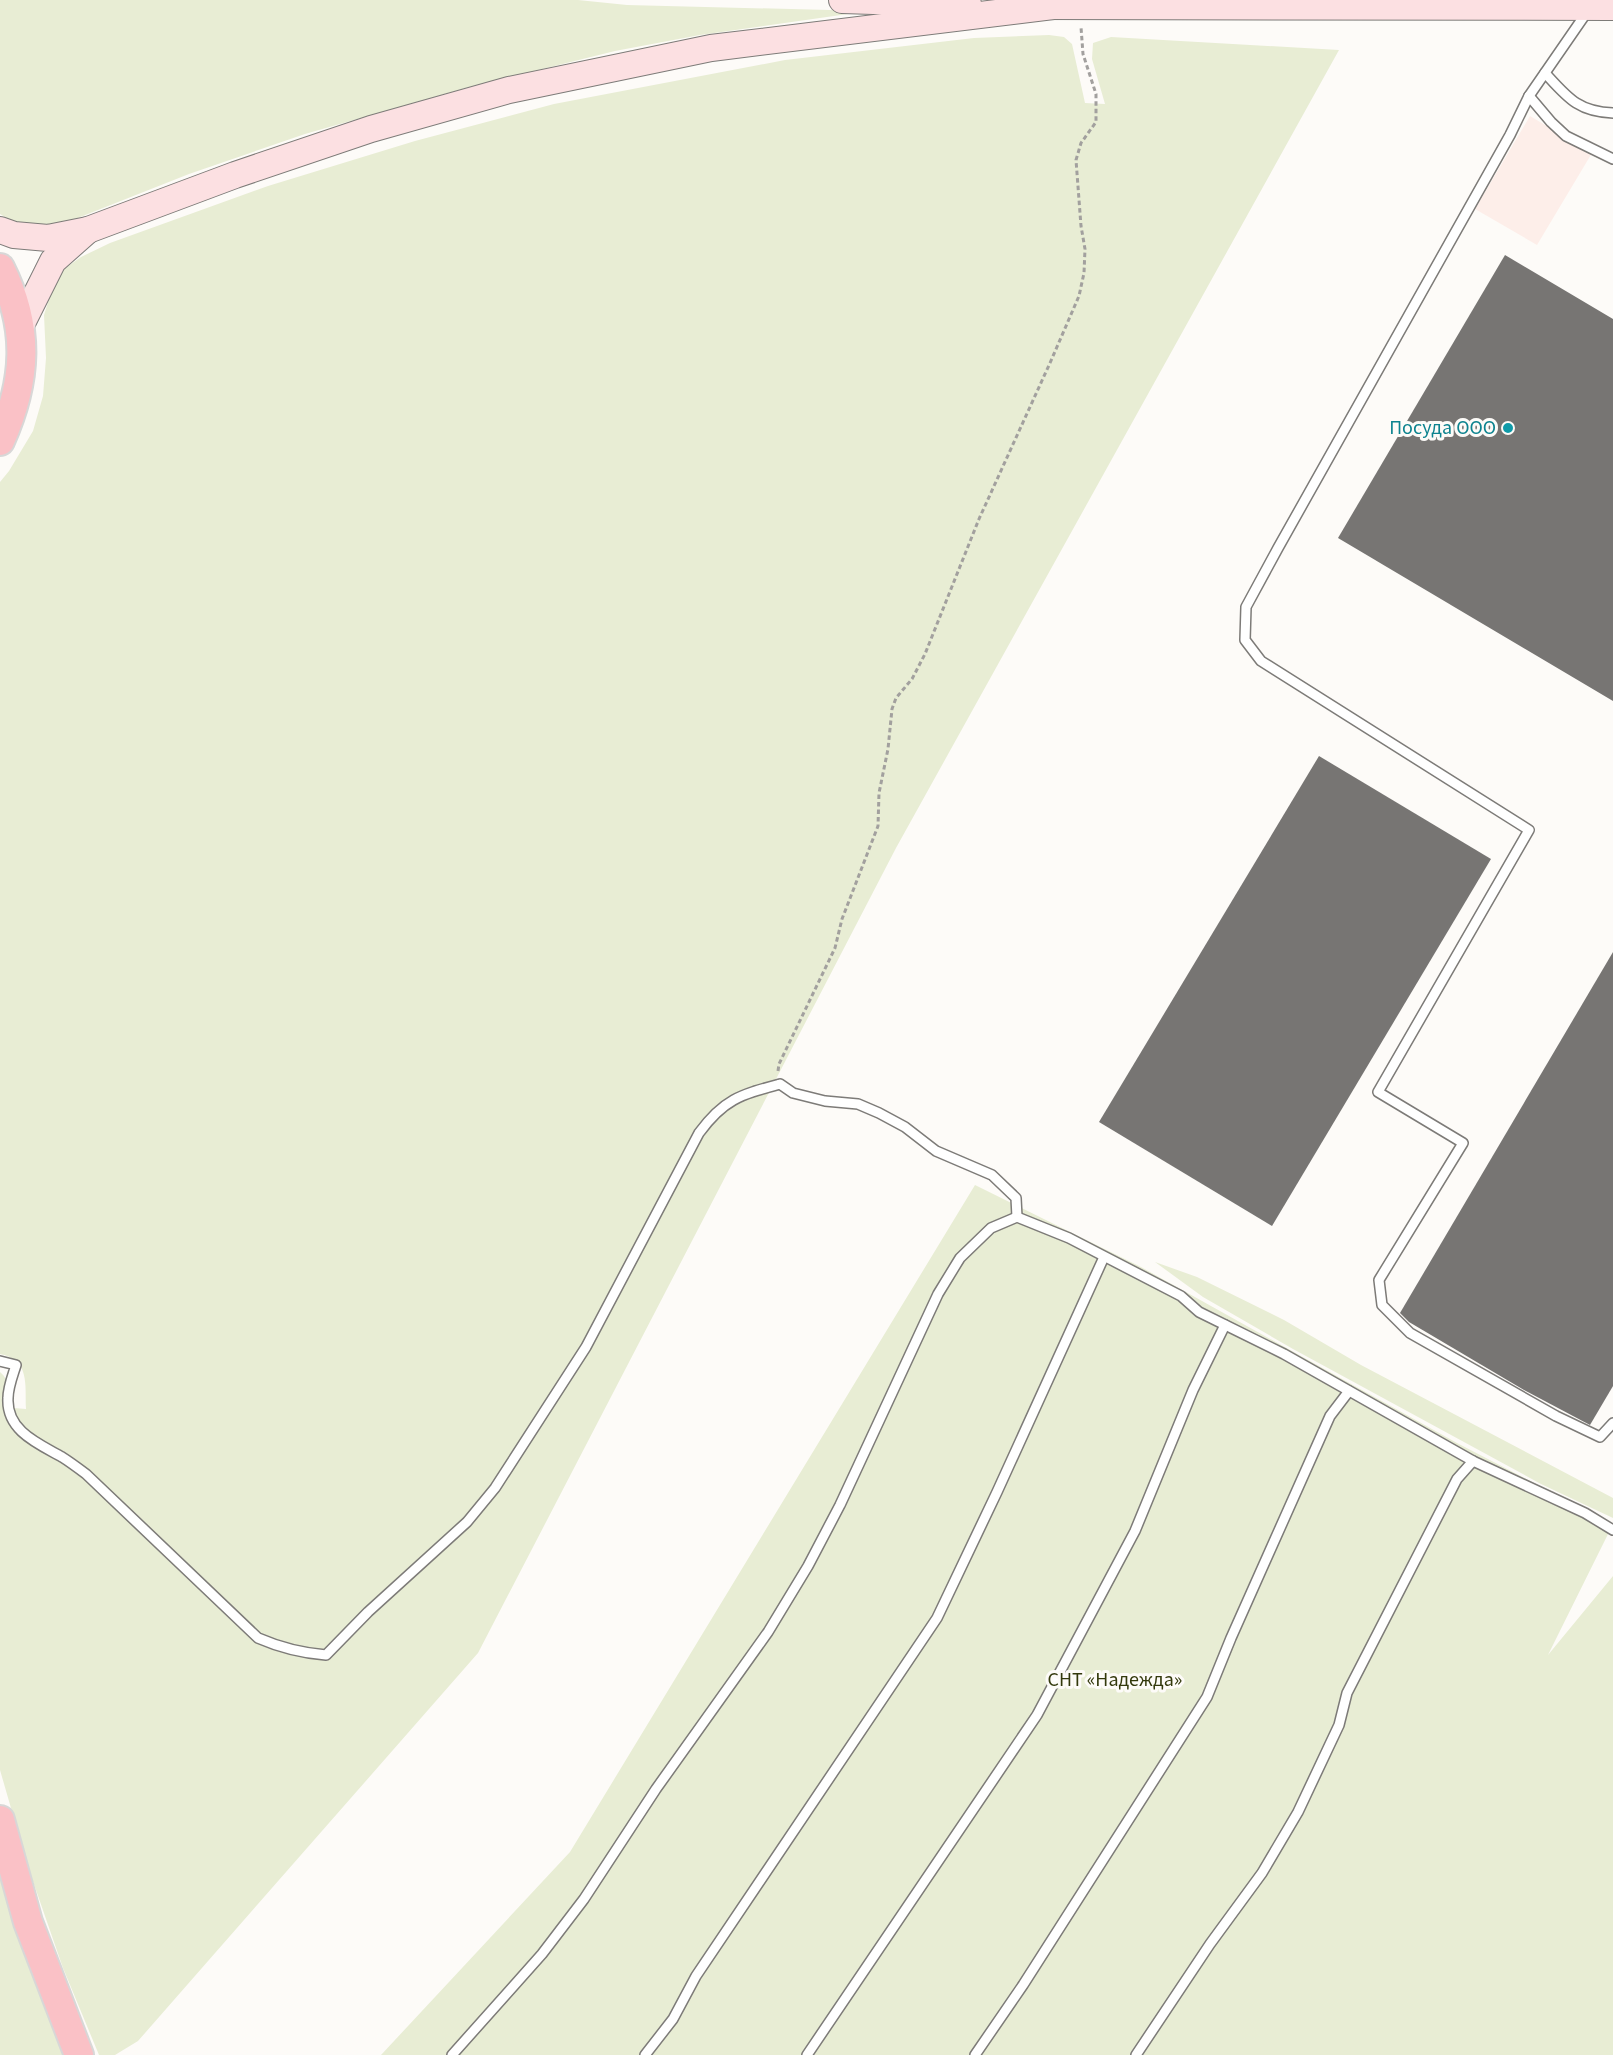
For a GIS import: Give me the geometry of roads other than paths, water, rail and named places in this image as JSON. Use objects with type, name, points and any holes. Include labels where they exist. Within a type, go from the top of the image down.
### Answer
[{"type":"main road","points":[[843,0],[1053,6],[1599,5]]},
{"type":"main road","points":[[0,230],[14,235],[48,238],[88,230],[235,175],[370,129],[509,90],[711,48],[1053,6]]},
{"type":"main road","points":[[21,325],[53,261],[88,230]]},
{"type":"main road","points":[[0,268],[8,284],[21,325],[22,357],[17,396],[0,441]]},
{"type":"main road","points":[[0,1820],[28,1922],[79,2055]]},
{"type":"lane","points":[[1599,5],[1529,96],[1510,135],[1246,607],[1245,640],[1262,661],[1528,830],[1378,1092],[1463,1143],[1379,1280],[1382,1305],[1410,1333],[1556,1416],[1600,1437],[1613,1423]]},
{"type":"lane","points":[[1545,73],[1570,101],[1596,113],[1613,113]]},
{"type":"lane","points":[[1529,96],[1566,136],[1613,159]]},
{"type":"lane","points":[[0,1361],[16,1365],[8,1398],[14,1420],[24,1436],[64,1458],[86,1474],[258,1638],[280,1648],[302,1653],[326,1654],[368,1612],[467,1522],[495,1488],[586,1347],[699,1133],[724,1105],[752,1092],[780,1084],[792,1093],[825,1101],[858,1104],[905,1127],[936,1151],[992,1175],[1016,1198],[1017,1217]]},
{"type":"lane","points":[[452,2055],[542,1954],[584,1899],[656,1789],[768,1632],[808,1566],[840,1505],[938,1294],[960,1258],[991,1228],[1017,1217],[1069,1238],[1181,1296],[1199,1312],[1284,1354],[1473,1461],[1585,1513],[1613,1530]]},
{"type":"lane","points":[[645,2055],[673,2019],[696,1976],[938,1618],[998,1492],[1104,1257]]},
{"type":"lane","points":[[807,2055],[1037,1716],[1135,1532],[1194,1390],[1226,1325]]},
{"type":"lane","points":[[975,2055],[1023,1985],[1207,1697],[1330,1416],[1349,1391]]},
{"type":"lane","points":[[1136,2055],[1210,1944],[1262,1873],[1298,1812],[1339,1725],[1347,1693],[1452,1490],[1473,1461]]},
{"type":"place","name":"Посуда ООО","points":[[1508,428]]},
{"type":"park label","name":"СНТ «Надежда»","points":[[1115,1680]]}]
